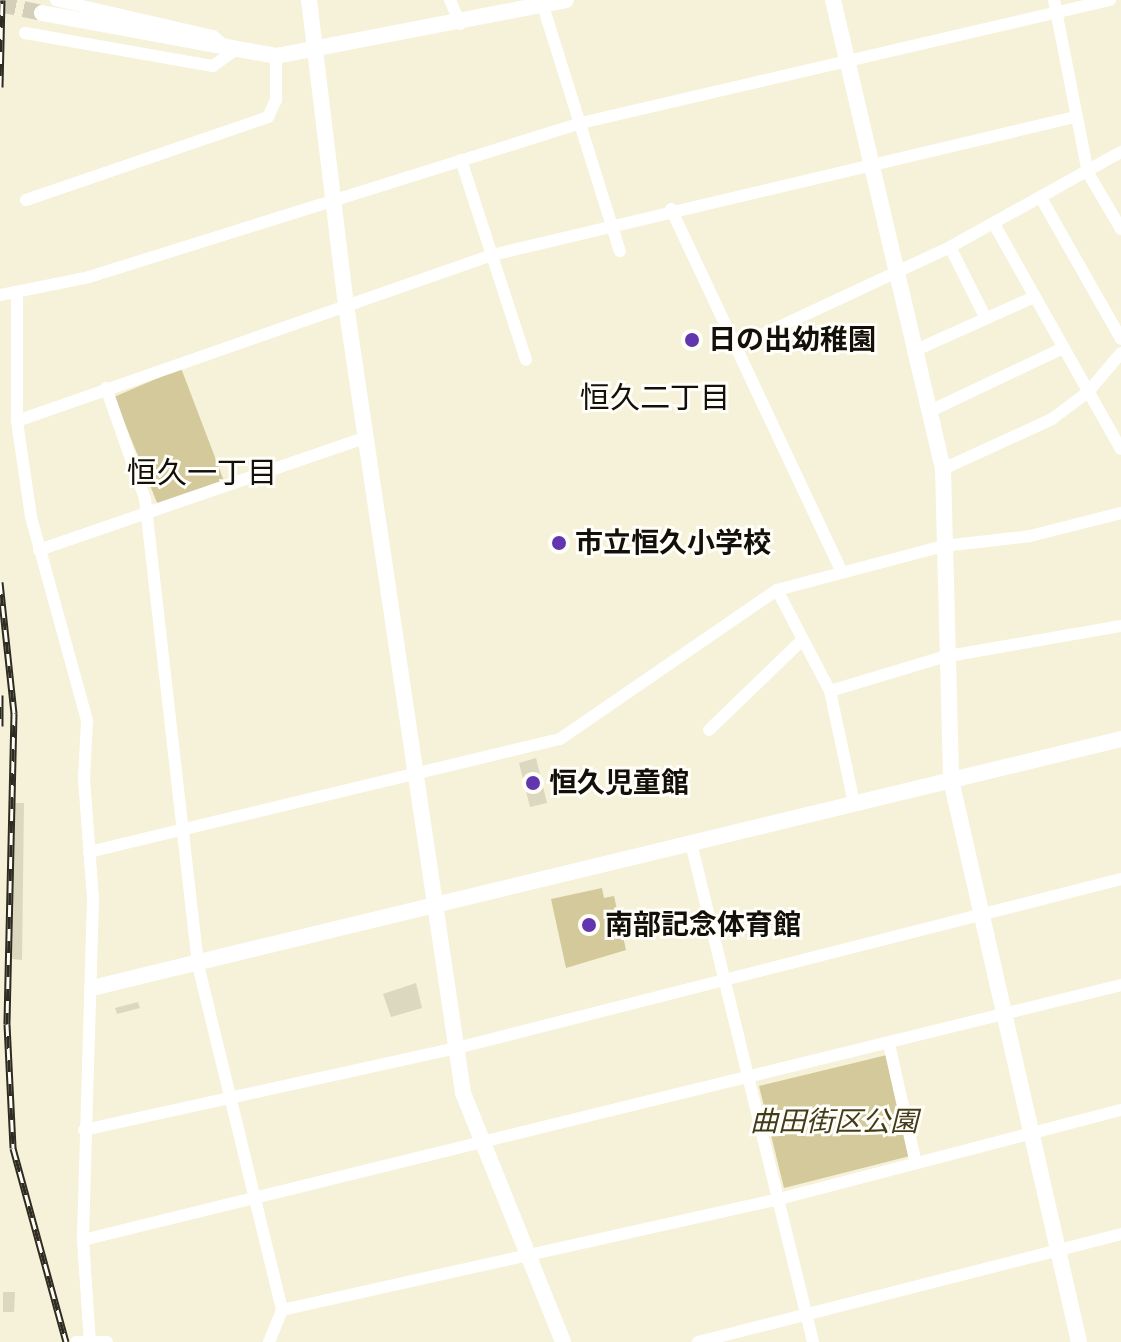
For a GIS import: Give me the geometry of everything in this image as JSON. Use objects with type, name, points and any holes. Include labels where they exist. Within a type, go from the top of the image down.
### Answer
[{"type":"street","points":[[56,0],[213,36],[232,52]]},
{"type":"street","points":[[309,0],[312,53],[337,199],[346,305],[457,1048],[479,1145],[563,1342]]},
{"type":"street","points":[[450,0],[460,24]]},
{"type":"street","points":[[42,13],[232,52],[276,56],[312,53],[566,0]]},
{"type":"street","points":[[833,0],[943,469],[943,657],[951,780],[979,914],[1079,1342]]},
{"type":"street","points":[[0,295],[17,293],[337,199],[581,123],[847,62],[1056,6],[1110,0]]},
{"type":"street","points":[[543,6],[620,251]]},
{"type":"street","points":[[1056,6],[1088,173],[1121,229]]},
{"type":"street","points":[[25,33],[213,66],[232,52]]},
{"type":"street","points":[[26,200],[268,117],[276,100],[276,56]]},
{"type":"street","points":[[17,421],[492,255],[671,209],[1075,117]]},
{"type":"street","points":[[738,346],[950,247],[1121,152]]},
{"type":"street","points":[[461,160],[526,360]]},
{"type":"street","points":[[1041,198],[1121,339]]},
{"type":"street","points":[[671,209],[842,572]]},
{"type":"street","points":[[994,224],[1121,449]]},
{"type":"street","points":[[950,247],[986,319]]},
{"type":"street","points":[[17,293],[17,421],[39,550],[77,667],[87,721],[92,988],[84,1130],[85,1341],[107,1342]]},
{"type":"street","points":[[916,350],[1034,297]]},
{"type":"street","points":[[930,411],[1063,348]]},
{"type":"street","points":[[943,469],[1029,432],[1088,392],[1121,353]]},
{"type":"street","points":[[106,388],[147,513],[198,965],[282,1310],[269,1342]]},
{"type":"street","points":[[39,550],[367,437]]},
{"type":"street","points":[[89,852],[560,739],[777,590],[944,546],[1030,536],[1121,513]]},
{"type":"street","points":[[777,590],[800,642],[830,691],[854,803]]},
{"type":"street","points":[[830,691],[943,657],[1121,626]]},
{"type":"street","points":[[709,730],[800,642]]},
{"type":"street","points":[[92,988],[198,965],[1121,739]]},
{"type":"street","points":[[691,843],[813,1342]]},
{"type":"street","points":[[84,1130],[457,1048],[727,982],[1121,879]]},
{"type":"street","points":[[83,1240],[749,1079],[1121,985]]},
{"type":"street","points":[[889,1044],[915,1159]]},
{"type":"street","points":[[282,1310],[779,1199],[915,1159],[1121,1110]]},
{"type":"street","points":[[698,1342],[807,1317],[1121,1234]]},
{"type":"green space","points":[[181,368],[224,481],[158,505],[114,397]]},
{"type":"green space","name":"南部記念体育館","points":[[602,888],[604,898],[614,896],[626,950],[566,968],[551,899]]},
{"type":"green space","name":"曲田街区公園","points":[[887,1055],[910,1156],[784,1188],[759,1086]]},
{"type":"building","name":"恒久児童館","points":[[536,758],[547,803],[530,807],[519,763]]},
{"type":"building","points":[[14,803],[24,803],[22,960],[12,959]]},
{"type":"building","points":[[416,983],[422,1008],[391,1017],[383,994]]},
{"type":"building","points":[[138,1002],[140,1008],[117,1014],[115,1008]]},
{"type":"building","points":[[3,1292],[15,1292],[14,1312],[3,1312]]},
{"type":"tunnel","points":[[0,4],[42,13]]},
{"type":"railway","points":[[0,87],[2,0]]},
{"type":"railway","points":[[0,582],[14,713],[7,1024],[13,1148],[66,1342]]},
{"type":"railway","points":[[0,695],[0,726]]},
{"type":"place","name":"日の出幼稚園","points":[[692,340]]},
{"type":"place","name":"市立恒久小学校","points":[[559,543]]},
{"type":"place","name":"恒久児童館","points":[[533,783]]},
{"type":"place","name":"南部記念体育館","points":[[589,925]]},
{"type":"district","name":"恒久二丁目","points":[[655,398]]},
{"type":"district","name":"恒久一丁目","points":[[202,473]]}]
